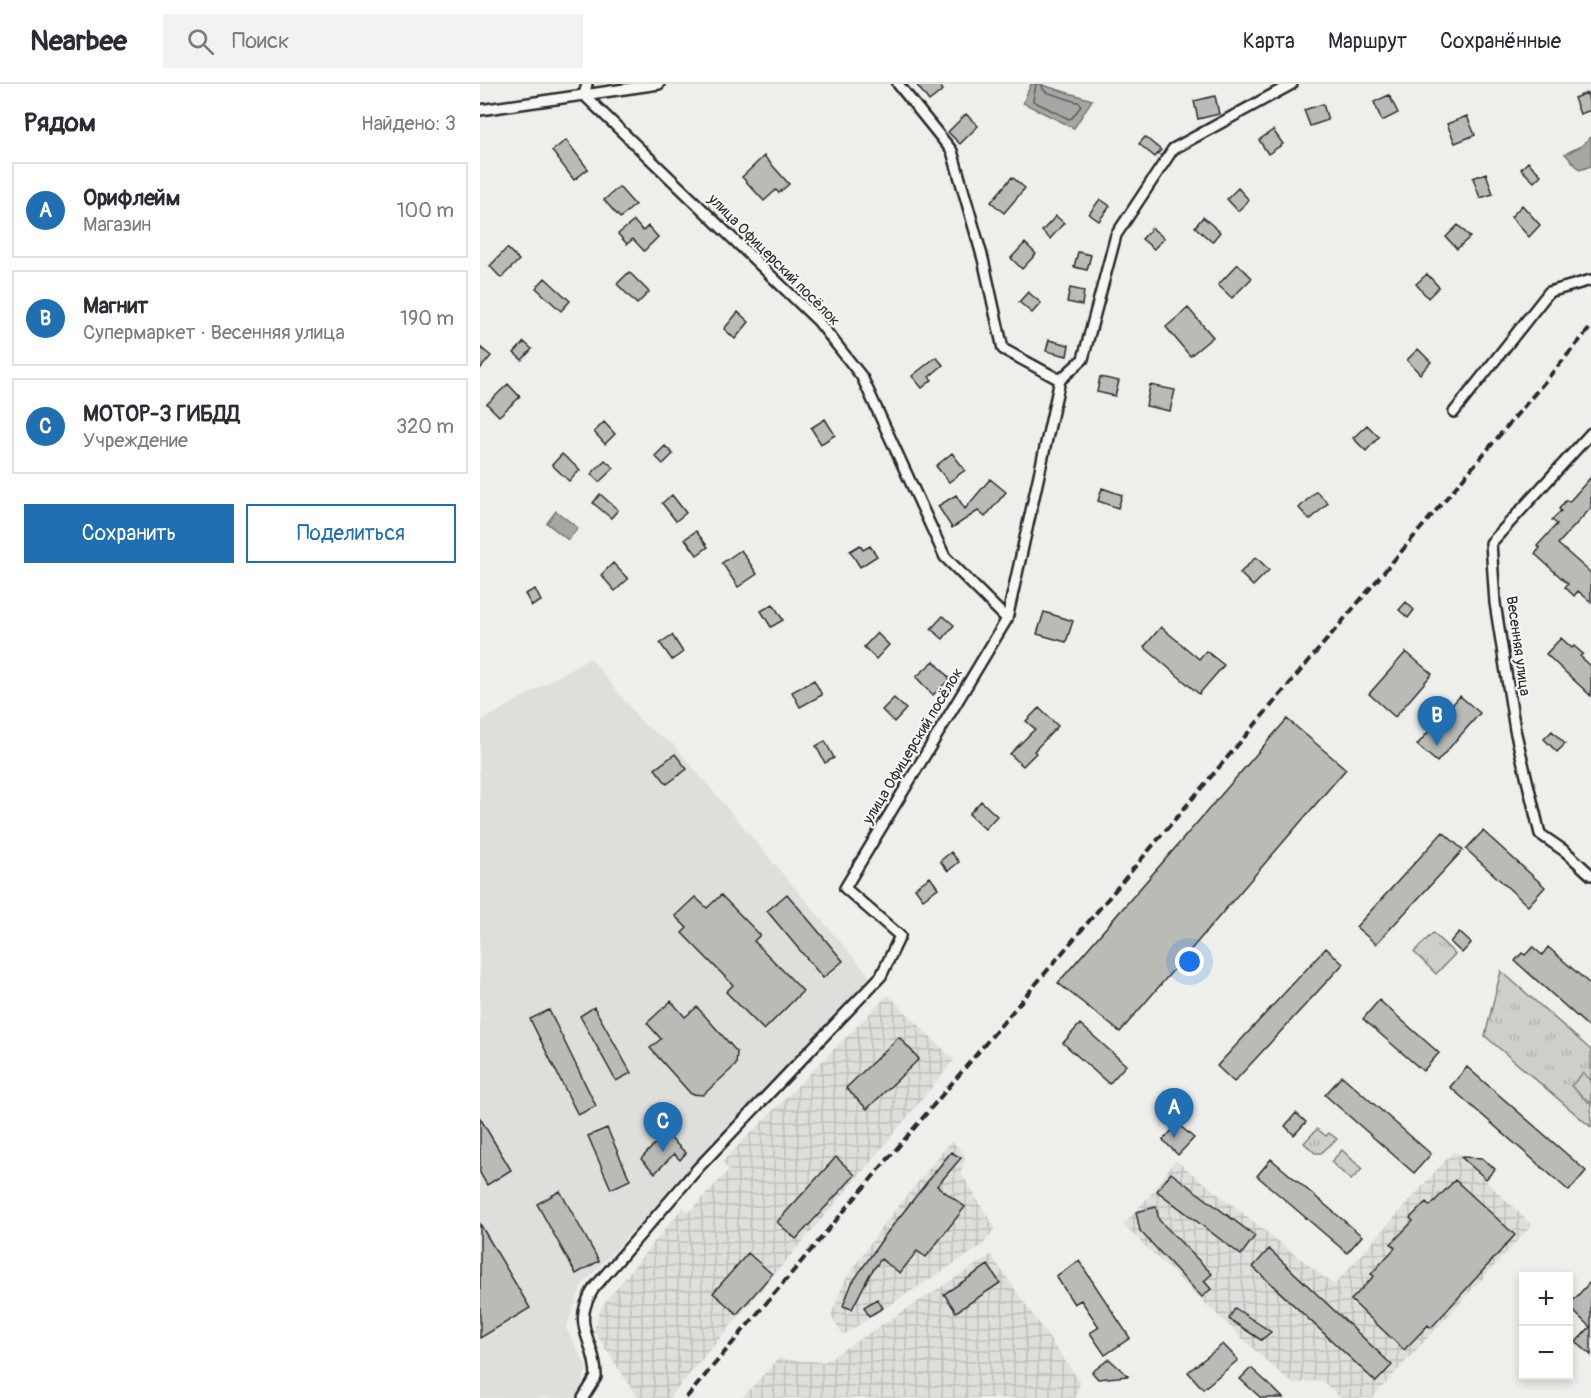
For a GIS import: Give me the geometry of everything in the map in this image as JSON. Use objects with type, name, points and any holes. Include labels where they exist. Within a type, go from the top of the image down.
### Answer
[{"type":"street","points":[[584,95],[587,84]]},
{"type":"street","points":[[480,110],[659,84]]},
{"type":"street","points":[[898,84],[952,151],[982,259],[1003,349],[1060,380],[1083,358],[1116,235],[1173,149],[1292,84]]},
{"type":"street","name":"улица Офицерский посёлок","points":[[584,95],[818,321],[862,377],[945,556],[1007,619]]},
{"type":"street","points":[[1454,412],[1550,292],[1591,280]]},
{"type":"street","name":"улица Офицерский посёлок","points":[[583,1398],[596,1377],[594,1354],[584,1329],[583,1320],[587,1299],[594,1288],[699,1167],[881,976],[900,936],[845,888],[1007,619],[1060,380]]},
{"type":"street","name":"Весенняя улица","points":[[1591,433],[1491,543],[1495,603],[1515,730],[1540,834],[1566,852],[1591,874]]},
{"type":"shaded area","points":[[590,658],[644,725],[673,744],[870,977],[582,1285],[566,1328],[587,1368],[577,1398],[480,1398],[480,722]]},
{"type":"shaded area","points":[[888,995],[954,1060],[873,1159],[669,1398],[638,1398],[594,1331],[601,1307],[683,1207],[689,1212],[729,1170],[722,1162]]},
{"type":"shaded area","points":[[951,1141],[964,1153],[965,1160],[961,1173],[995,1228],[983,1245],[843,1335],[831,1316],[844,1282],[880,1229]]},
{"type":"shaded area","points":[[1454,1151],[1532,1225],[1372,1398],[1341,1398],[1321,1380],[1293,1384],[1123,1225],[1152,1193],[1175,1160],[1334,1285]]},
{"type":"shaded area","points":[[991,1255],[1080,1382],[1076,1398],[742,1398],[778,1359],[824,1362]]},
{"type":"green space","points":[[1433,933],[1455,954],[1436,974],[1414,952]]},
{"type":"green space","points":[[1501,971],[1591,1050],[1591,1127],[1485,1036]]},
{"type":"green space","points":[[1583,1073],[1591,1080],[1591,1104],[1571,1086]]},
{"type":"green space","points":[[1317,1129],[1326,1136],[1329,1133],[1337,1139],[1321,1153],[1315,1153],[1304,1143]]},
{"type":"green space","points":[[1342,1150],[1362,1169],[1351,1180],[1331,1162]]},
{"type":"water","points":[[1031,84],[1039,84],[1092,100],[1074,128],[1023,103]]},
{"type":"water","points":[[1591,137],[1591,166],[1580,170],[1565,154],[1581,146]]},
{"type":"water","points":[[556,511],[578,528],[568,540],[547,523]]},
{"type":"building","points":[[916,84],[939,84],[943,90],[929,101]]},
{"type":"building","points":[[1587,93],[1591,110],[1580,114],[1574,98]]},
{"type":"building","points":[[1389,95],[1398,113],[1382,121],[1374,102]]},
{"type":"building","points":[[1215,96],[1219,114],[1198,119],[1194,101]]},
{"type":"building","points":[[1323,104],[1328,120],[1310,126],[1304,110]]},
{"type":"building","points":[[966,114],[978,126],[960,144],[948,132]]},
{"type":"building","points":[[1467,116],[1475,135],[1455,143],[1447,124]]},
{"type":"building","points":[[1273,130],[1283,144],[1268,154],[1259,140]]},
{"type":"building","points":[[1145,137],[1161,150],[1155,157],[1139,144]]},
{"type":"building","points":[[566,140],[588,169],[574,180],[552,151]]},
{"type":"building","points":[[764,156],[789,184],[779,193],[776,190],[764,201],[742,177]]},
{"type":"building","points":[[1528,162],[1541,175],[1534,182],[1521,169]]},
{"type":"building","points":[[1486,173],[1493,194],[1480,198],[1473,178]]},
{"type":"building","points":[[1012,177],[1025,188],[1004,213],[991,202]]},
{"type":"building","points":[[619,187],[635,205],[620,218],[604,200]]},
{"type":"building","points":[[1238,188],[1249,200],[1238,211],[1227,199]]},
{"type":"building","points":[[1100,199],[1110,206],[1099,221],[1089,214]]},
{"type":"building","points":[[1522,205],[1540,225],[1529,237],[1511,217]]},
{"type":"building","points":[[1056,216],[1064,223],[1050,239],[1042,231]]},
{"type":"building","points":[[1203,217],[1220,232],[1212,242],[1195,227]]},
{"type":"building","points":[[634,221],[643,231],[648,226],[658,237],[644,251],[633,239],[627,244],[618,234]]},
{"type":"building","points":[[1458,225],[1470,237],[1457,249],[1446,237]]},
{"type":"building","points":[[1152,228],[1164,238],[1154,249],[1142,239]]},
{"type":"building","points":[[1025,243],[1036,254],[1022,269],[1011,258]]},
{"type":"building","points":[[507,248],[519,260],[501,278],[490,266]]},
{"type":"building","points":[[1078,252],[1091,255],[1087,270],[1074,267]]},
{"type":"building","points":[[1238,264],[1252,278],[1232,298],[1218,285]]},
{"type":"building","points":[[629,272],[649,292],[637,304],[617,284]]},
{"type":"building","points":[[1427,274],[1439,287],[1428,298],[1416,284]]},
{"type":"building","points":[[545,278],[570,301],[561,311],[536,288]]},
{"type":"building","points":[[1070,288],[1084,291],[1082,305],[1067,302]]},
{"type":"building","points":[[1028,292],[1041,303],[1032,313],[1019,302]]},
{"type":"building","points":[[1188,308],[1213,337],[1190,356],[1166,327]]},
{"type":"building","points":[[738,312],[749,322],[735,339],[724,329]]},
{"type":"building","points":[[1049,340],[1069,345],[1067,356],[1046,351]]},
{"type":"building","points":[[524,342],[532,349],[522,360],[514,353]]},
{"type":"building","points":[[480,347],[491,356],[480,369]]},
{"type":"building","points":[[1418,349],[1431,362],[1420,374],[1407,360]]},
{"type":"building","points":[[936,357],[943,365],[929,377],[932,380],[922,388],[912,376]]},
{"type":"building","points":[[1100,377],[1119,381],[1115,396],[1097,392]]},
{"type":"building","points":[[508,384],[520,397],[499,416],[487,404]]},
{"type":"building","points":[[1150,385],[1175,390],[1170,411],[1146,406]]},
{"type":"building","points":[[825,419],[835,435],[821,444],[811,428]]},
{"type":"building","points":[[604,422],[615,434],[605,444],[594,432]]},
{"type":"building","points":[[1367,425],[1379,437],[1366,451],[1353,438]]},
{"type":"building","points":[[665,446],[673,454],[663,464],[655,456]]},
{"type":"building","points":[[952,453],[965,470],[949,482],[936,466]]},
{"type":"building","points":[[562,454],[580,470],[569,481],[552,465]]},
{"type":"building","points":[[605,460],[614,468],[599,482],[591,474]]},
{"type":"building","points":[[1591,477],[1591,508],[1558,544],[1591,573],[1591,602],[1578,591],[1574,596],[1565,587],[1568,584],[1535,554],[1540,548],[1537,546],[1557,524],[1552,520],[1561,511],[1559,509],[1566,500],[1569,502]]},
{"type":"building","points":[[990,479],[1006,492],[985,517],[978,511],[952,528],[938,506],[956,495],[965,509]]},
{"type":"building","points":[[1102,488],[1122,495],[1118,508],[1098,501]]},
{"type":"building","points":[[1316,491],[1328,503],[1310,520],[1299,508]]},
{"type":"building","points":[[600,494],[618,510],[611,518],[593,503]]},
{"type":"building","points":[[672,495],[686,513],[676,521],[662,503]]},
{"type":"building","points":[[696,531],[708,547],[697,555],[685,539]]},
{"type":"building","points":[[860,545],[863,550],[870,546],[877,556],[860,567],[850,551]]},
{"type":"building","points":[[741,550],[757,574],[738,587],[722,563]]},
{"type":"building","points":[[1256,557],[1269,570],[1253,586],[1240,573]]},
{"type":"building","points":[[613,563],[628,579],[615,591],[601,575]]},
{"type":"building","points":[[535,589],[541,601],[532,606],[525,594]]},
{"type":"building","points":[[1406,602],[1414,610],[1408,618],[1399,610]]},
{"type":"building","points":[[773,604],[783,620],[771,627],[761,611]]},
{"type":"building","points":[[1044,612],[1073,621],[1066,642],[1037,634]]},
{"type":"building","points":[[943,616],[954,625],[943,639],[931,629]]},
{"type":"building","points":[[1161,627],[1199,659],[1206,651],[1224,665],[1199,694],[1144,647]]},
{"type":"building","points":[[877,633],[889,645],[876,659],[864,647]]},
{"type":"building","points":[[672,635],[683,652],[672,660],[660,643]]},
{"type":"building","points":[[1561,638],[1583,654],[1580,656],[1591,666],[1591,696],[1546,654]]},
{"type":"building","points":[[1406,652],[1432,674],[1395,717],[1369,694]]},
{"type":"building","points":[[934,661],[950,679],[933,695],[916,677]]},
{"type":"building","points":[[814,680],[822,695],[800,707],[792,692]]},
{"type":"building","points":[[1460,696],[1480,713],[1437,762],[1417,745]]},
{"type":"building","points":[[894,698],[906,709],[894,722],[882,710]]},
{"type":"building","points":[[1039,708],[1058,726],[1023,766],[1010,754],[1035,729],[1026,721]]},
{"type":"building","points":[[1287,719],[1346,769],[1120,1032],[1058,983]]},
{"type":"building","points":[[1552,731],[1565,744],[1557,752],[1544,739]]},
{"type":"building","points":[[825,741],[834,758],[825,763],[816,746]]},
{"type":"building","points":[[675,754],[687,769],[667,784],[655,769]]},
{"type":"building","points":[[981,801],[997,816],[985,829],[969,814]]},
{"type":"building","points":[[1483,831],[1545,887],[1528,906],[1466,849]]},
{"type":"building","points":[[1443,832],[1463,850],[1376,944],[1356,927]]},
{"type":"building","points":[[951,852],[959,862],[948,871],[940,861]]},
{"type":"building","points":[[930,877],[938,888],[923,899],[915,888]]},
{"type":"building","points":[[787,894],[843,961],[823,978],[767,911]]},
{"type":"building","points":[[721,895],[760,935],[754,941],[803,991],[764,1030],[726,992],[733,985],[682,933],[687,928],[675,916],[695,897],[707,908]]},
{"type":"building","points":[[1459,932],[1471,943],[1462,953],[1450,942]]},
{"type":"building","points":[[1533,947],[1542,955],[1548,947],[1591,985],[1591,1029],[1515,961],[1522,953],[1525,955]]},
{"type":"building","points":[[1326,948],[1343,964],[1234,1082],[1217,1066]]},
{"type":"building","points":[[1379,1000],[1439,1053],[1423,1071],[1363,1019]]},
{"type":"building","points":[[671,1001],[685,1017],[697,1007],[737,1052],[736,1065],[703,1095],[691,1094],[650,1048],[661,1039],[647,1023]]},
{"type":"building","points":[[594,1007],[631,1073],[616,1081],[580,1016]]},
{"type":"building","points":[[549,1010],[596,1106],[578,1115],[530,1019]]},
{"type":"building","points":[[1080,1024],[1126,1065],[1109,1084],[1063,1043]]},
{"type":"building","points":[[899,1037],[919,1059],[867,1109],[846,1088]]},
{"type":"building","points":[[1467,1067],[1586,1171],[1569,1191],[1450,1087]]},
{"type":"building","points":[[1342,1076],[1431,1154],[1414,1173],[1325,1095]]},
{"type":"building","points":[[1296,1113],[1306,1122],[1294,1135],[1285,1126]]},
{"type":"building","points":[[480,1118],[511,1170],[487,1185],[480,1173]]},
{"type":"building","points":[[1178,1124],[1194,1138],[1178,1155],[1163,1140]]},
{"type":"building","points":[[607,1128],[630,1180],[611,1189],[588,1136]]},
{"type":"building","points":[[665,1133],[686,1153],[680,1160],[674,1154],[655,1173],[641,1159]]},
{"type":"building","points":[[951,1152],[961,1158],[937,1186],[965,1207],[926,1257],[917,1251],[900,1273],[881,1259],[870,1274],[852,1309],[843,1306],[852,1283],[886,1234]]},
{"type":"building","points":[[836,1157],[855,1175],[796,1239],[777,1222]]},
{"type":"building","points":[[1461,1157],[1482,1158],[1495,1169],[1486,1179]]},
{"type":"building","points":[[1271,1159],[1362,1236],[1347,1253],[1257,1176]]},
{"type":"building","points":[[1171,1173],[1255,1236],[1241,1255],[1157,1191]]},
{"type":"building","points":[[1455,1180],[1515,1235],[1431,1328],[1428,1325],[1404,1350],[1351,1300],[1374,1276],[1371,1274],[1395,1248],[1391,1244],[1413,1221],[1410,1218],[1426,1202],[1430,1206]]},
{"type":"building","points":[[560,1191],[599,1261],[576,1274],[537,1204]]},
{"type":"building","points":[[1156,1207],[1159,1220],[1212,1274],[1204,1281],[1211,1289],[1202,1297],[1140,1231],[1136,1212]]},
{"type":"building","points":[[480,1224],[530,1308],[480,1338]]},
{"type":"building","points":[[1269,1249],[1392,1365],[1376,1382],[1253,1267]]},
{"type":"building","points":[[748,1253],[772,1274],[737,1314],[713,1293]]},
{"type":"building","points":[[1079,1261],[1130,1338],[1105,1355],[1090,1333],[1099,1327],[1081,1300],[1074,1304],[1056,1276]]},
{"type":"building","points":[[988,1265],[1000,1283],[956,1312],[944,1294]]},
{"type":"building","points":[[1591,1281],[1591,1355],[1576,1342],[1590,1327],[1573,1311],[1573,1301]]},
{"type":"building","points":[[877,1299],[883,1308],[869,1316],[864,1307]]},
{"type":"building","points":[[1235,1308],[1271,1332],[1261,1340],[1229,1319]]},
{"type":"building","points":[[1223,1344],[1238,1360],[1203,1389],[1188,1372]]},
{"type":"building","points":[[1109,1359],[1128,1376],[1098,1379],[1092,1372]]},
{"type":"building","points":[[1251,1368],[1283,1398],[1261,1398],[1240,1379]]},
{"type":"railway","points":[[686,1398],[1591,327]]},
{"type":"place","name":"Магнит","points":[[1437,746]]},
{"type":"place","name":"Орифлейм","points":[[1174,1138]]},
{"type":"place","name":"МОТОР-3 ГИБДД","points":[[663,1152]]}]
